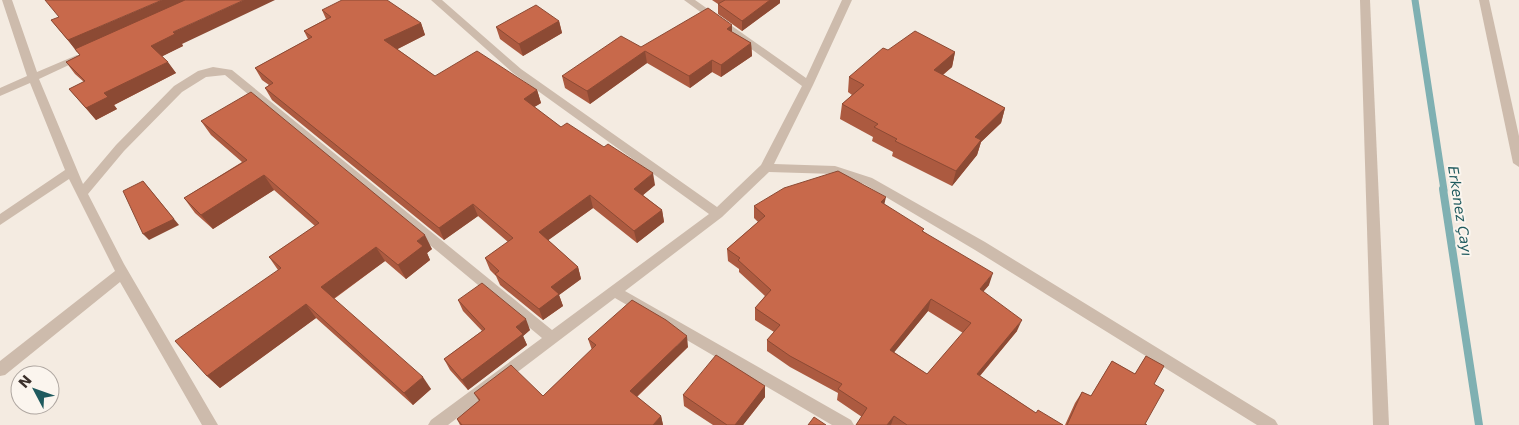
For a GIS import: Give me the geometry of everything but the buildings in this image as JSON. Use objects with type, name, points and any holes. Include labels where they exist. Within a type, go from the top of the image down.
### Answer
[{"type":"street","points":[[436,0],[517,71],[718,214]]},
{"type":"street","points":[[689,0],[808,86]]},
{"type":"street","points":[[436,425],[718,214],[766,168],[808,86],[847,0]]},
{"type":"street","points":[[1365,0],[1381,425]]},
{"type":"street","points":[[1484,0],[1519,163]]},
{"type":"street","points":[[11,1],[32,78],[71,172],[123,272],[210,425]]},
{"type":"street","points":[[0,92],[94,51]]},
{"type":"street","points":[[82,193],[120,148],[178,89],[202,74],[213,71],[228,72],[552,338]]},
{"type":"street","points":[[766,168],[835,170],[868,181],[980,246],[1270,425]]},
{"type":"street","points":[[0,220],[71,172]]},
{"type":"street","points":[[0,370],[123,272]]},
{"type":"street","points":[[616,292],[846,425]]},
{"type":"waterway","name":"Erkenez Çayı","points":[[1415,0],[1444,190]]},
{"type":"waterway","name":"Erkenez Çayı","points":[[1443,189],[1479,425]]}]
